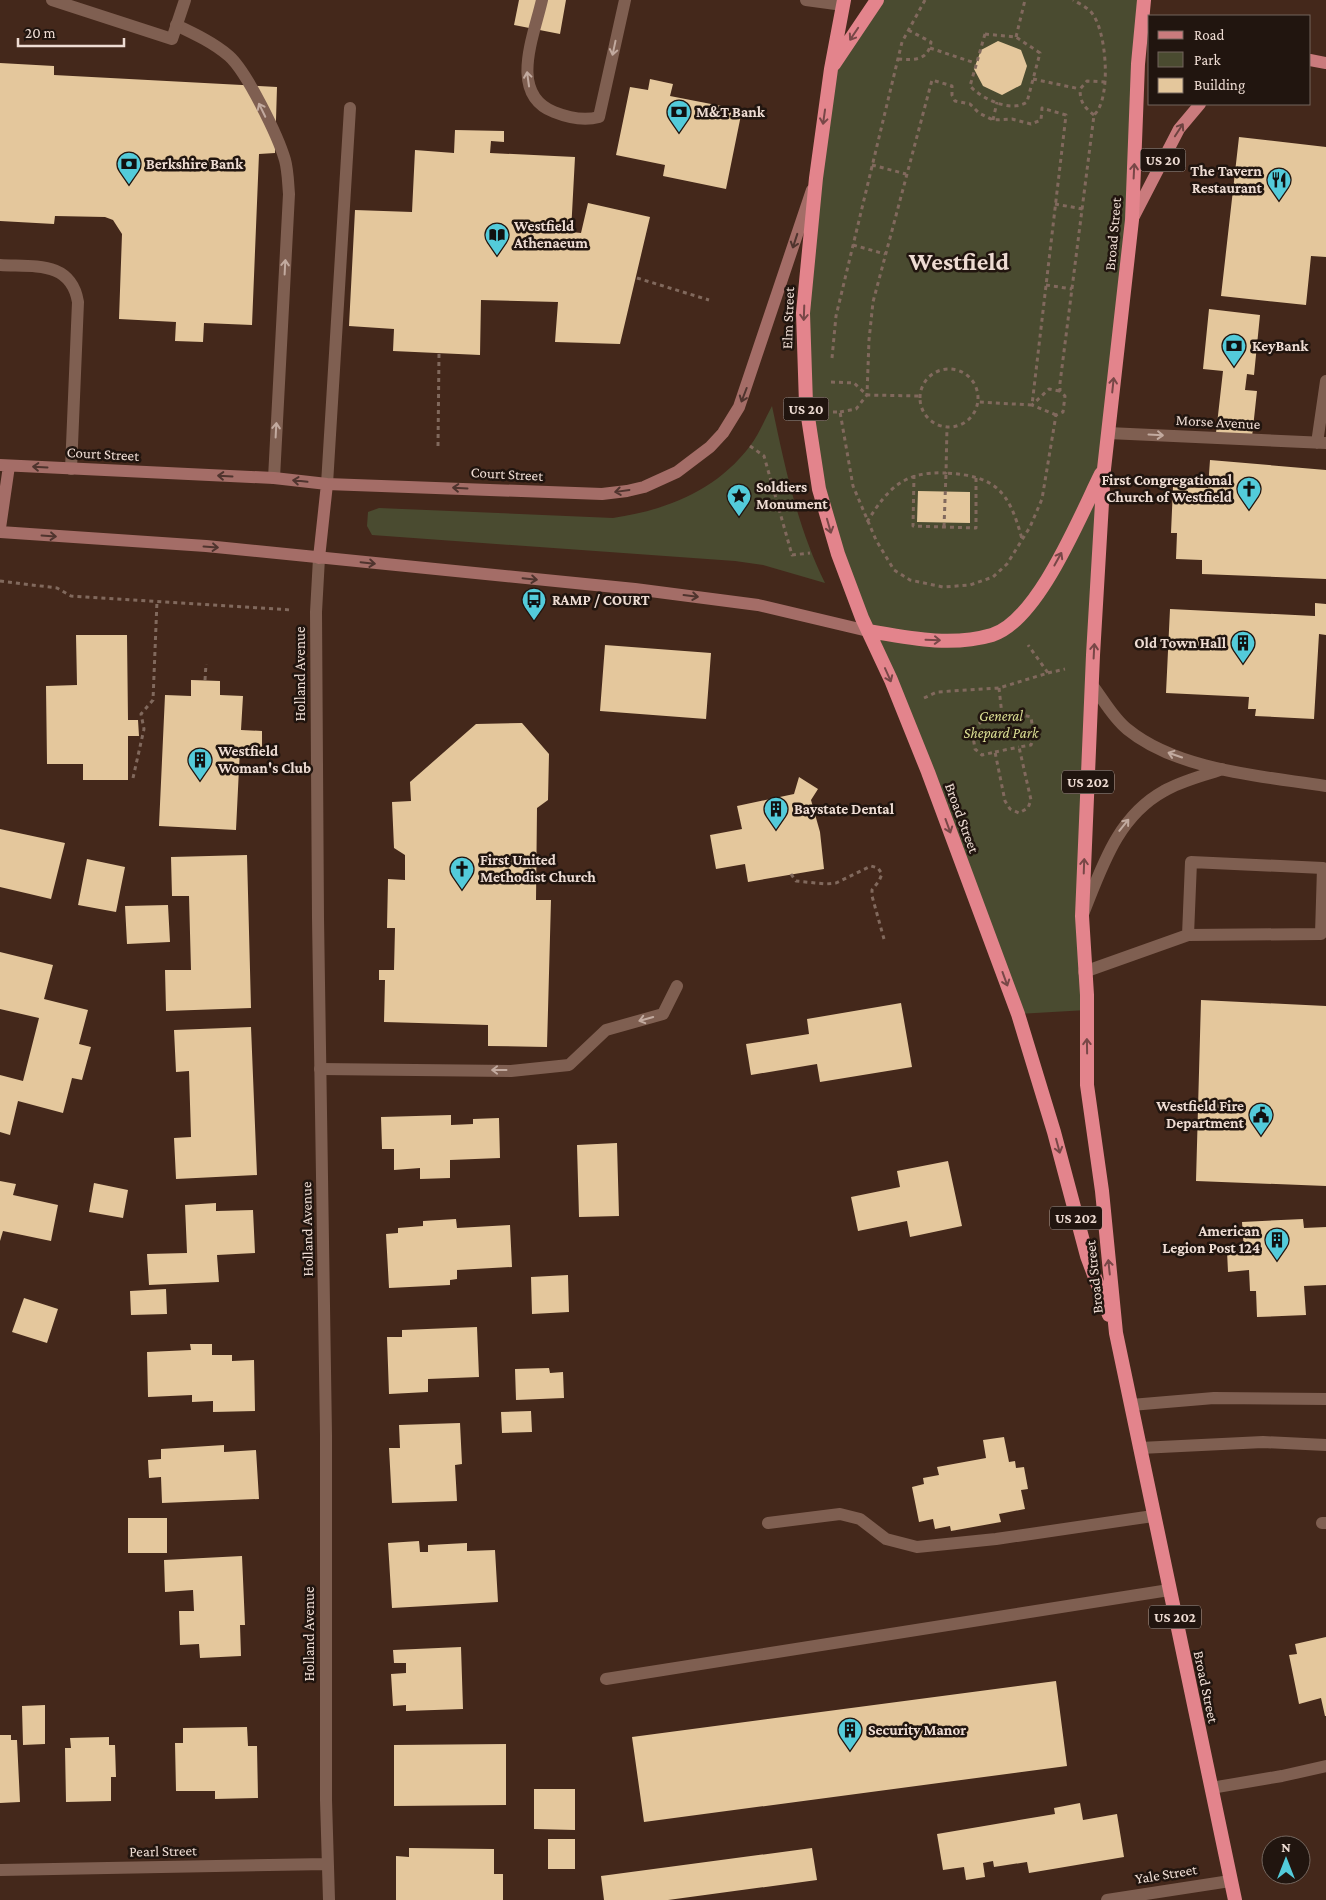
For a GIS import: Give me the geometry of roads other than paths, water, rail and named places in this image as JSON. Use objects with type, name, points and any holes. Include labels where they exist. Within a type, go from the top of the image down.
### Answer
[{"type":"highway","points":[[831,68],[877,0]]},
{"type":"highway","name":"Broad Street","points":[[1144,0],[1138,64],[1132,220],[1104,469],[1092,684],[1082,916],[1088,1085],[1102,1192],[1116,1333],[1234,1900]]},
{"type":"highway","name":"Elm Street","points":[[844,3],[831,68],[816,178],[803,313],[807,414],[812,456],[838,554],[868,631]]},
{"type":"highway","name":"Broad Street","points":[[868,631],[914,640],[964,641],[994,634],[1016,620],[1030,606],[1051,572],[1104,469]]},
{"type":"highway","name":"Broad Street","points":[[868,631],[891,680],[928,772],[1018,1014],[1054,1132],[1087,1256],[1116,1333]]},
{"type":"main road","points":[[1311,60],[1326,63]]},
{"type":"main road","name":"US 20","points":[[1132,220],[1179,129],[1199,105]]},
{"type":"main road","name":"Court Street","points":[[4,465],[274,478],[327,484],[602,494],[627,491],[644,486],[677,472],[710,447],[723,433],[739,407],[816,178]]},
{"type":"main road","points":[[0,528],[4,465]]},
{"type":"main road","points":[[319,558],[327,484]]},
{"type":"main road","points":[[0,532],[206,546],[717,599],[794,613],[868,631]]},
{"type":"street","points":[[52,0],[172,39],[185,0]]},
{"type":"street","points":[[542,0],[526,72],[529,88],[543,108],[559,114],[589,120],[599,116],[625,0]]},
{"type":"street","points":[[806,0],[844,3]]},
{"type":"street","points":[[176,25],[210,42],[229,57],[248,79],[279,145],[288,172],[274,478]]},
{"type":"street","points":[[327,484],[350,108]]},
{"type":"street","points":[[0,265],[44,267],[65,274],[75,289],[78,302],[71,469]]},
{"type":"street","points":[[1321,443],[1326,381]]},
{"type":"street","name":"Morse Avenue","points":[[1108,433],[1321,443]]},
{"type":"street","name":"Holland Avenue","points":[[319,558],[316,612],[320,1069],[326,1435],[325,1717],[329,1900]]},
{"type":"street","points":[[1092,684],[1126,728],[1146,742],[1178,756],[1222,769],[1326,786]]},
{"type":"street","points":[[1082,916],[1119,831],[1138,808],[1165,790],[1222,769]]},
{"type":"street","points":[[1084,972],[1188,935],[1320,934],[1323,868],[1191,862],[1188,935]]},
{"type":"street","points":[[320,1069],[511,1070],[569,1065],[606,1030],[663,1014],[677,986]]},
{"type":"street","points":[[1131,1405],[1214,1398],[1326,1399]]},
{"type":"street","points":[[1140,1448],[1263,1442],[1326,1445]]},
{"type":"street","points":[[768,1524],[840,1514],[860,1519],[886,1539],[917,1547],[996,1539],[1153,1516]]},
{"type":"street","points":[[606,1679],[1169,1590]]},
{"type":"street","points":[[1211,1788],[1282,1776],[1326,1766]]},
{"type":"street","name":"Pearl Street","points":[[0,1870],[327,1864]]},
{"type":"street","name":"Yale Street","points":[[1107,1900],[1230,1881]]},
{"type":"place","name":"M&T Bank","points":[[679,133]]},
{"type":"place","name":"Berkshire Bank","points":[[129,185]]},
{"type":"place","name":"The Tavern Restaurant","points":[[1279,201]]},
{"type":"place","name":"Westfield Athenaeum","points":[[497,256]]},
{"type":"place","name":"KeyBank","points":[[1234,367]]},
{"type":"place","name":"First Congregational Church of Westfield","points":[[1249,510]]},
{"type":"place","name":"Soldiers Monument","points":[[739,517]]},
{"type":"place","name":"RAMP / COURT","points":[[534,621]]},
{"type":"place","name":"Old Town Hall","points":[[1243,664]]},
{"type":"place","name":"Westfield Woman's Club","points":[[200,781]]},
{"type":"place","name":"Baystate Dental","points":[[776,830]]},
{"type":"place","name":"First United Methodist Church","points":[[462,890]]},
{"type":"place","name":"Westfield Fire Department","points":[[1261,1136]]},
{"type":"place","name":"American Legion Post 124","points":[[1277,1261]]},
{"type":"place","name":"Security Manor","points":[[850,1751]]},
{"type":"district","name":"Westfield","points":[[959,261]]},
{"type":"park label","name":"General Shepard Park","points":[[1001,724]]}]
